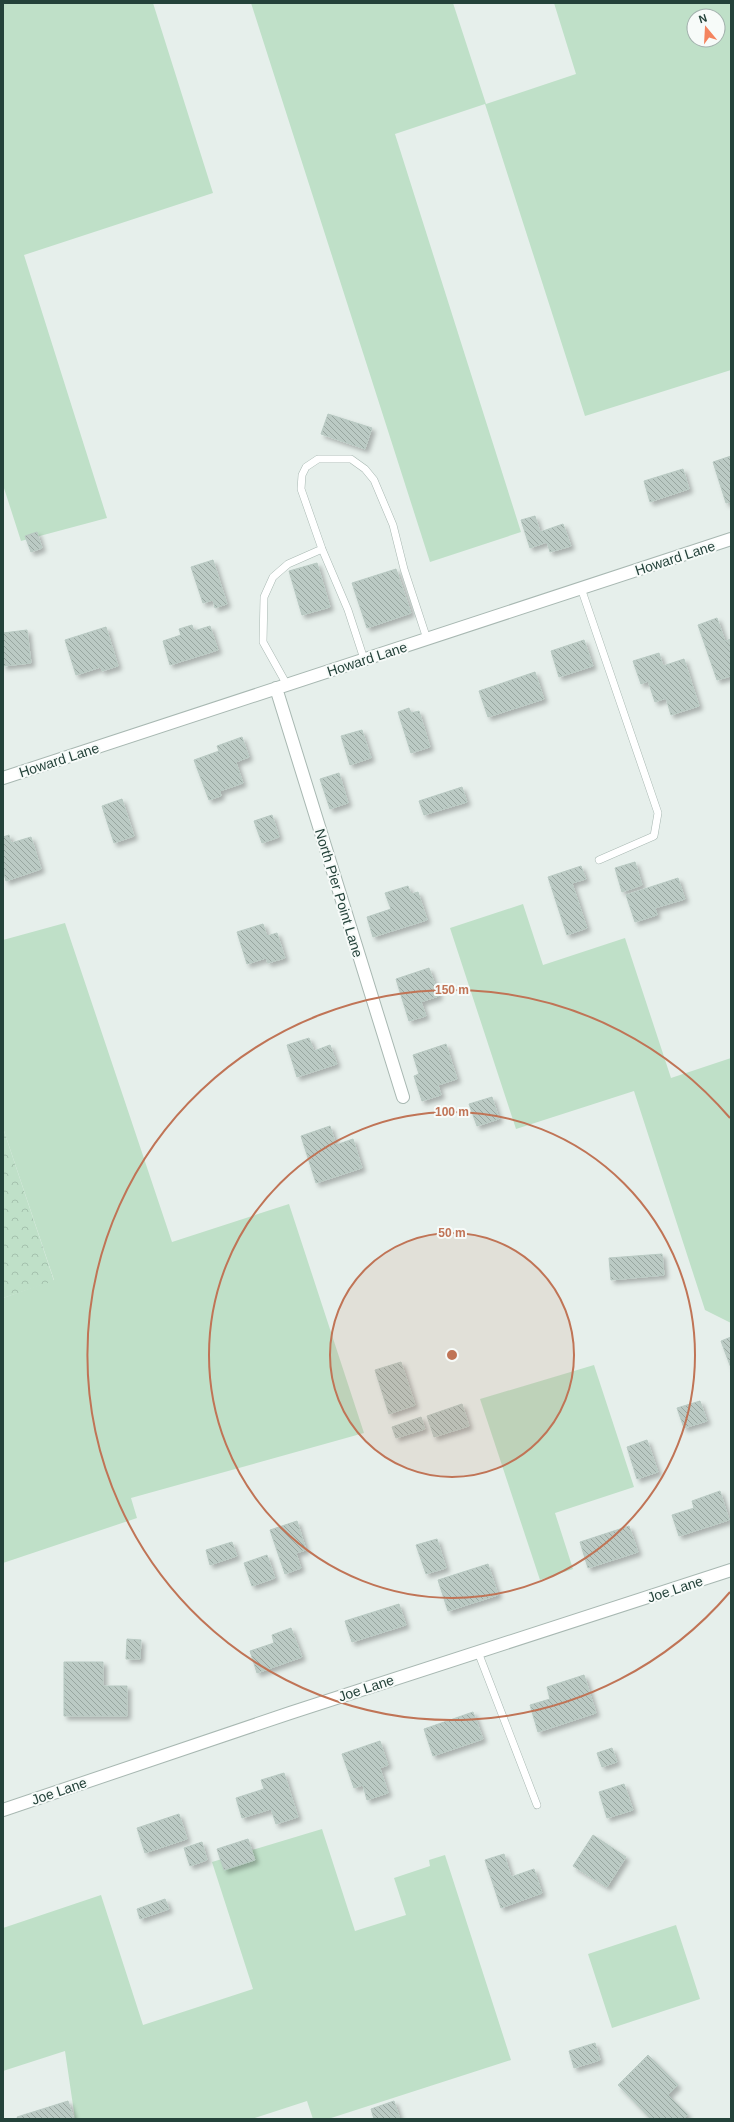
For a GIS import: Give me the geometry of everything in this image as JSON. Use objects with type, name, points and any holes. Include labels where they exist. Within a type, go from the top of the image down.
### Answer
[{"type":"street","name":"Howard Lane","points":[[3,778],[731,539]]},
{"type":"street","name":"North Pier Point Lane","points":[[282,686],[403,1097]]},
{"type":"street","name":"Joe Lane","points":[[3,1810],[290,1713],[731,1570]]},
{"type":"lane","points":[[364,659],[348,610],[322,550],[300,490],[302,475],[306,467],[318,459],[351,459],[365,469],[374,480],[393,525],[404,569],[427,639]]},
{"type":"lane","points":[[282,686],[263,642],[264,597],[273,577],[288,564],[322,550]]},
{"type":"lane","points":[[581,588],[658,813],[654,836],[599,860]]},
{"type":"lane","points":[[478,1652],[537,1806]]},
{"type":"green space","points":[[3,3],[153,3],[213,193],[24,255],[107,518],[21,541],[3,485]]},
{"type":"green space","points":[[251,3],[453,3],[486,104],[576,74],[554,3],[731,3],[731,370],[585,416],[485,104],[395,134],[521,532],[430,562]]},
{"type":"green space","points":[[523,904],[543,965],[625,938],[671,1078],[731,1058],[731,1323],[705,1310],[634,1091],[516,1129],[450,928]]},
{"type":"green space","points":[[65,923],[172,1242],[289,1204],[364,1433],[131,1498],[137,1518],[3,1563],[3,1298],[54,1280],[3,1128],[3,940]]},
{"type":"green space","points":[[3,1128],[54,1281],[3,1298]]},
{"type":"green space","points":[[594,1365],[634,1487],[555,1513],[573,1569],[540,1580],[480,1399]]},
{"type":"green space","points":[[322,1829],[355,1931],[406,1915],[394,1878],[430,1866],[429,1860],[445,1855],[511,2060],[328,2119],[313,2119],[307,2101],[252,2119],[75,2119],[65,2051],[3,2071],[3,1928],[101,1895],[143,2025],[253,1989],[212,1862]]},
{"type":"green space","points":[[676,1925],[700,1999],[612,2028],[588,1954]]},
{"type":"building","points":[[328,414],[372,428],[365,449],[321,434]]},
{"type":"building","points":[[731,456],[731,502],[726,503],[713,462]]},
{"type":"building","points":[[683,469],[689,489],[650,502],[644,481]]},
{"type":"building","points":[[535,516],[540,532],[563,524],[571,546],[550,552],[547,542],[530,548],[521,520]]},
{"type":"building","points":[[37,532],[42,548],[31,552],[25,536]]},
{"type":"building","points":[[213,560],[227,604],[215,608],[213,600],[203,603],[191,567]]},
{"type":"building","points":[[317,563],[330,607],[302,615],[289,571]]},
{"type":"building","points":[[396,569],[411,613],[367,628],[352,583]]},
{"type":"building","points":[[717,618],[725,641],[731,639],[731,676],[717,680],[698,625]]},
{"type":"building","points":[[192,625],[194,631],[210,626],[218,650],[170,665],[163,641],[181,635],[179,629]]},
{"type":"building","points":[[106,627],[118,666],[102,671],[101,667],[76,675],[65,640]]},
{"type":"building","points":[[27,630],[31,663],[3,666],[3,633]]},
{"type":"building","points":[[584,640],[593,666],[559,677],[551,651]]},
{"type":"building","points":[[659,653],[663,666],[684,659],[699,706],[671,715],[666,698],[655,702],[648,681],[641,684],[633,661]]},
{"type":"building","points":[[535,672],[544,699],[488,717],[479,691]]},
{"type":"building","points":[[409,708],[411,713],[419,711],[430,747],[411,753],[398,712]]},
{"type":"building","points":[[362,730],[371,758],[350,765],[341,736]]},
{"type":"building","points":[[242,737],[249,757],[236,762],[243,783],[220,791],[221,796],[209,800],[194,760],[219,751],[217,746]]},
{"type":"building","points":[[339,773],[348,803],[330,809],[320,779]]},
{"type":"building","points":[[462,787],[467,802],[424,815],[419,801]]},
{"type":"building","points":[[122,799],[134,836],[114,843],[102,806]]},
{"type":"building","points":[[272,815],[279,837],[262,843],[254,821]]},
{"type":"building","points":[[9,835],[11,843],[31,837],[41,869],[6,881],[3,870],[3,837]]},
{"type":"building","points":[[635,862],[642,885],[622,892],[615,868]]},
{"type":"building","points":[[581,866],[586,879],[572,883],[587,928],[567,935],[548,877]]},
{"type":"building","points":[[678,878],[685,899],[655,908],[657,915],[635,922],[626,895]]},
{"type":"building","points":[[408,886],[411,894],[418,892],[427,920],[373,937],[367,917],[391,909],[385,893]]},
{"type":"building","points":[[263,924],[267,936],[277,933],[285,958],[268,963],[266,958],[247,964],[237,932]]},
{"type":"building","points":[[429,968],[439,996],[421,1002],[426,1016],[409,1021],[396,979]]},
{"type":"building","points":[[309,1038],[314,1051],[330,1045],[337,1064],[297,1077],[287,1045]]},
{"type":"building","points":[[446,1044],[457,1079],[438,1085],[441,1095],[422,1101],[414,1076],[419,1074],[413,1055]]},
{"type":"building","points":[[492,1097],[499,1119],[477,1126],[469,1104]]},
{"type":"building","points":[[330,1126],[336,1145],[353,1139],[362,1168],[316,1183],[301,1136]]},
{"type":"building","points":[[662,1254],[664,1275],[611,1280],[609,1258]]},
{"type":"building","points":[[731,1337],[731,1368],[721,1341]]},
{"type":"building","points":[[401,1362],[415,1405],[389,1414],[375,1370]]},
{"type":"building","points":[[700,1401],[707,1421],[684,1428],[677,1408]]},
{"type":"building","points":[[462,1404],[469,1426],[434,1437],[427,1416]]},
{"type":"building","points":[[421,1417],[425,1429],[396,1438],[392,1427]]},
{"type":"building","points":[[647,1440],[658,1472],[637,1479],[627,1447]]},
{"type":"building","points":[[720,1491],[729,1520],[679,1536],[672,1515],[694,1508],[692,1501]]},
{"type":"building","points":[[297,1521],[306,1550],[296,1553],[301,1568],[285,1574],[270,1530]]},
{"type":"building","points":[[629,1526],[638,1552],[588,1568],[580,1542]]},
{"type":"building","points":[[437,1539],[446,1568],[426,1574],[416,1545]]},
{"type":"building","points":[[232,1542],[237,1556],[210,1565],[206,1550]]},
{"type":"building","points":[[267,1555],[275,1578],[252,1586],[244,1563]]},
{"type":"building","points":[[488,1564],[498,1595],[448,1611],[438,1580]]},
{"type":"building","points":[[399,1604],[406,1625],[352,1642],[345,1621]]},
{"type":"building","points":[[291,1628],[302,1657],[257,1673],[250,1651],[274,1643],[272,1635]]},
{"type":"building","points":[[127,1639],[141,1640],[140,1659],[126,1659]]},
{"type":"building","points":[[64,1662],[103,1662],[103,1686],[127,1686],[127,1716],[64,1716]]},
{"type":"building","points":[[584,1675],[596,1713],[538,1732],[530,1705],[550,1699],[547,1687]]},
{"type":"building","points":[[473,1712],[483,1739],[433,1756],[424,1729]]},
{"type":"building","points":[[380,1741],[388,1765],[380,1768],[388,1793],[367,1800],[363,1785],[354,1788],[342,1754]]},
{"type":"building","points":[[612,1748],[617,1762],[602,1767],[597,1753]]},
{"type":"building","points":[[284,1773],[298,1817],[276,1824],[271,1809],[242,1818],[236,1798],[264,1789],[261,1780]]},
{"type":"building","points":[[624,1784],[633,1810],[607,1818],[599,1792]]},
{"type":"building","points":[[179,1814],[187,1839],[145,1853],[137,1828]]},
{"type":"building","points":[[593,1835],[626,1857],[607,1887],[573,1866]]},
{"type":"building","points":[[248,1839],[255,1860],[224,1870],[217,1849]]},
{"type":"building","points":[[202,1842],[207,1860],[190,1866],[184,1848]]},
{"type":"building","points":[[504,1854],[511,1877],[534,1869],[542,1893],[501,1908],[485,1860]]},
{"type":"building","points":[[165,1899],[169,1909],[140,1919],[137,1909]]},
{"type":"building","points":[[595,2043],[600,2060],[574,2068],[569,2051]]},
{"type":"building","points":[[648,2055],[678,2085],[668,2095],[688,2115],[684,2119],[651,2119],[618,2085]]},
{"type":"building","points":[[68,2101],[74,2119],[18,2119],[17,2117]]},
{"type":"building","points":[[394,2101],[400,2119],[374,2119],[371,2109]]}]
